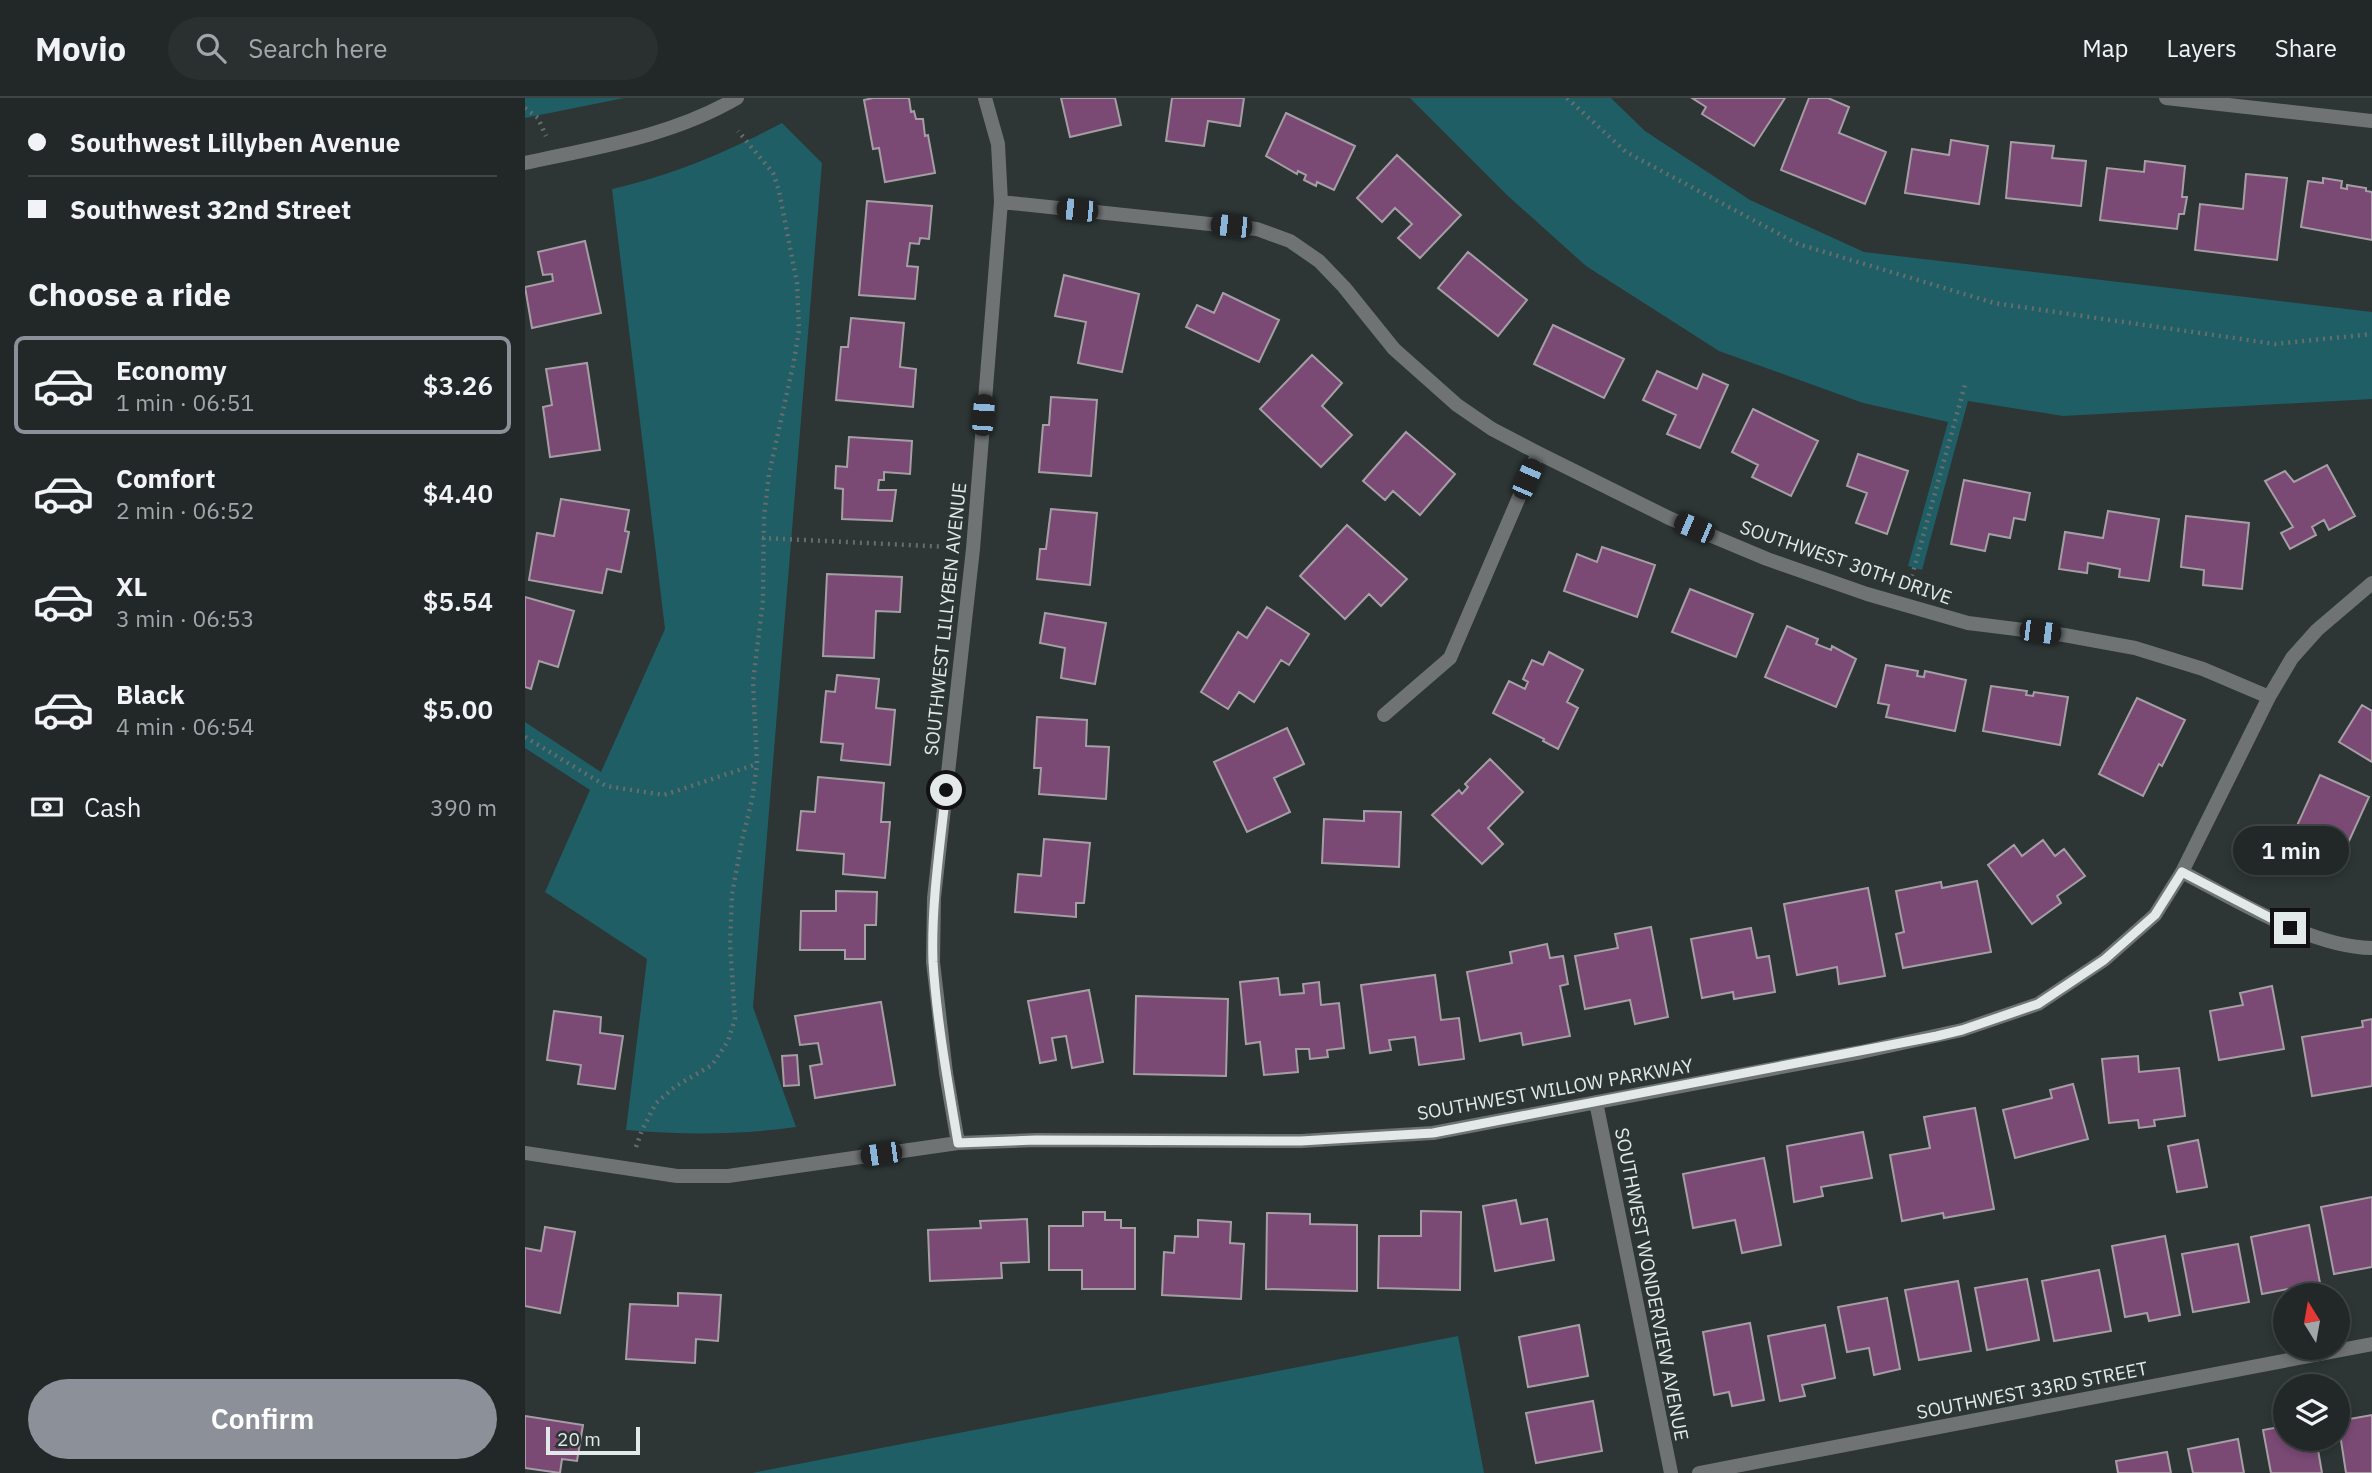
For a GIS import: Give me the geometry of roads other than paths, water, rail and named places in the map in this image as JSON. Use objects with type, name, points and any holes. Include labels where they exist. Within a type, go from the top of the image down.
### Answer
[{"type":"street","points":[[525,163],[656,133],[696,120],[737,98]]},
{"type":"street","name":"SOUTHWEST LILLYBEN AVENUE","points":[[958,1143],[946,1073],[933,962],[934,898],[973,549],[1000,202],[998,144],[985,98]]},
{"type":"street","points":[[2166,98],[2372,121]]},
{"type":"street","name":"SOUTHWEST 30TH DRIVE","points":[[1000,202],[1257,229],[1290,241],[1319,261],[1344,287],[1394,349],[1425,379],[1483,423],[1669,518],[1792,568],[1904,605],[1968,623],[2064,635],[2135,648],[2203,669],[2269,697]]},
{"type":"street","points":[[1384,715],[1450,658],[1538,453]]},
{"type":"street","name":"SOUTHWEST WILLOW PARKWAY","points":[[525,1153],[677,1176],[728,1176],[958,1143],[1036,1140],[1301,1141],[1433,1133],[1962,1030],[2038,1004],[2104,960],[2155,915],[2182,872],[2269,697],[2292,658],[2317,630],[2372,583]]},
{"type":"street","points":[[2182,872],[2290,928],[2358,948],[2372,948]]},
{"type":"street","name":"SOUTHWEST WONDERVIEW AVENUE","points":[[1596,1102],[1671,1473]]},
{"type":"street","name":"SOUTHWEST 33RD STREET","points":[[1699,1473],[2372,1344]]}]
